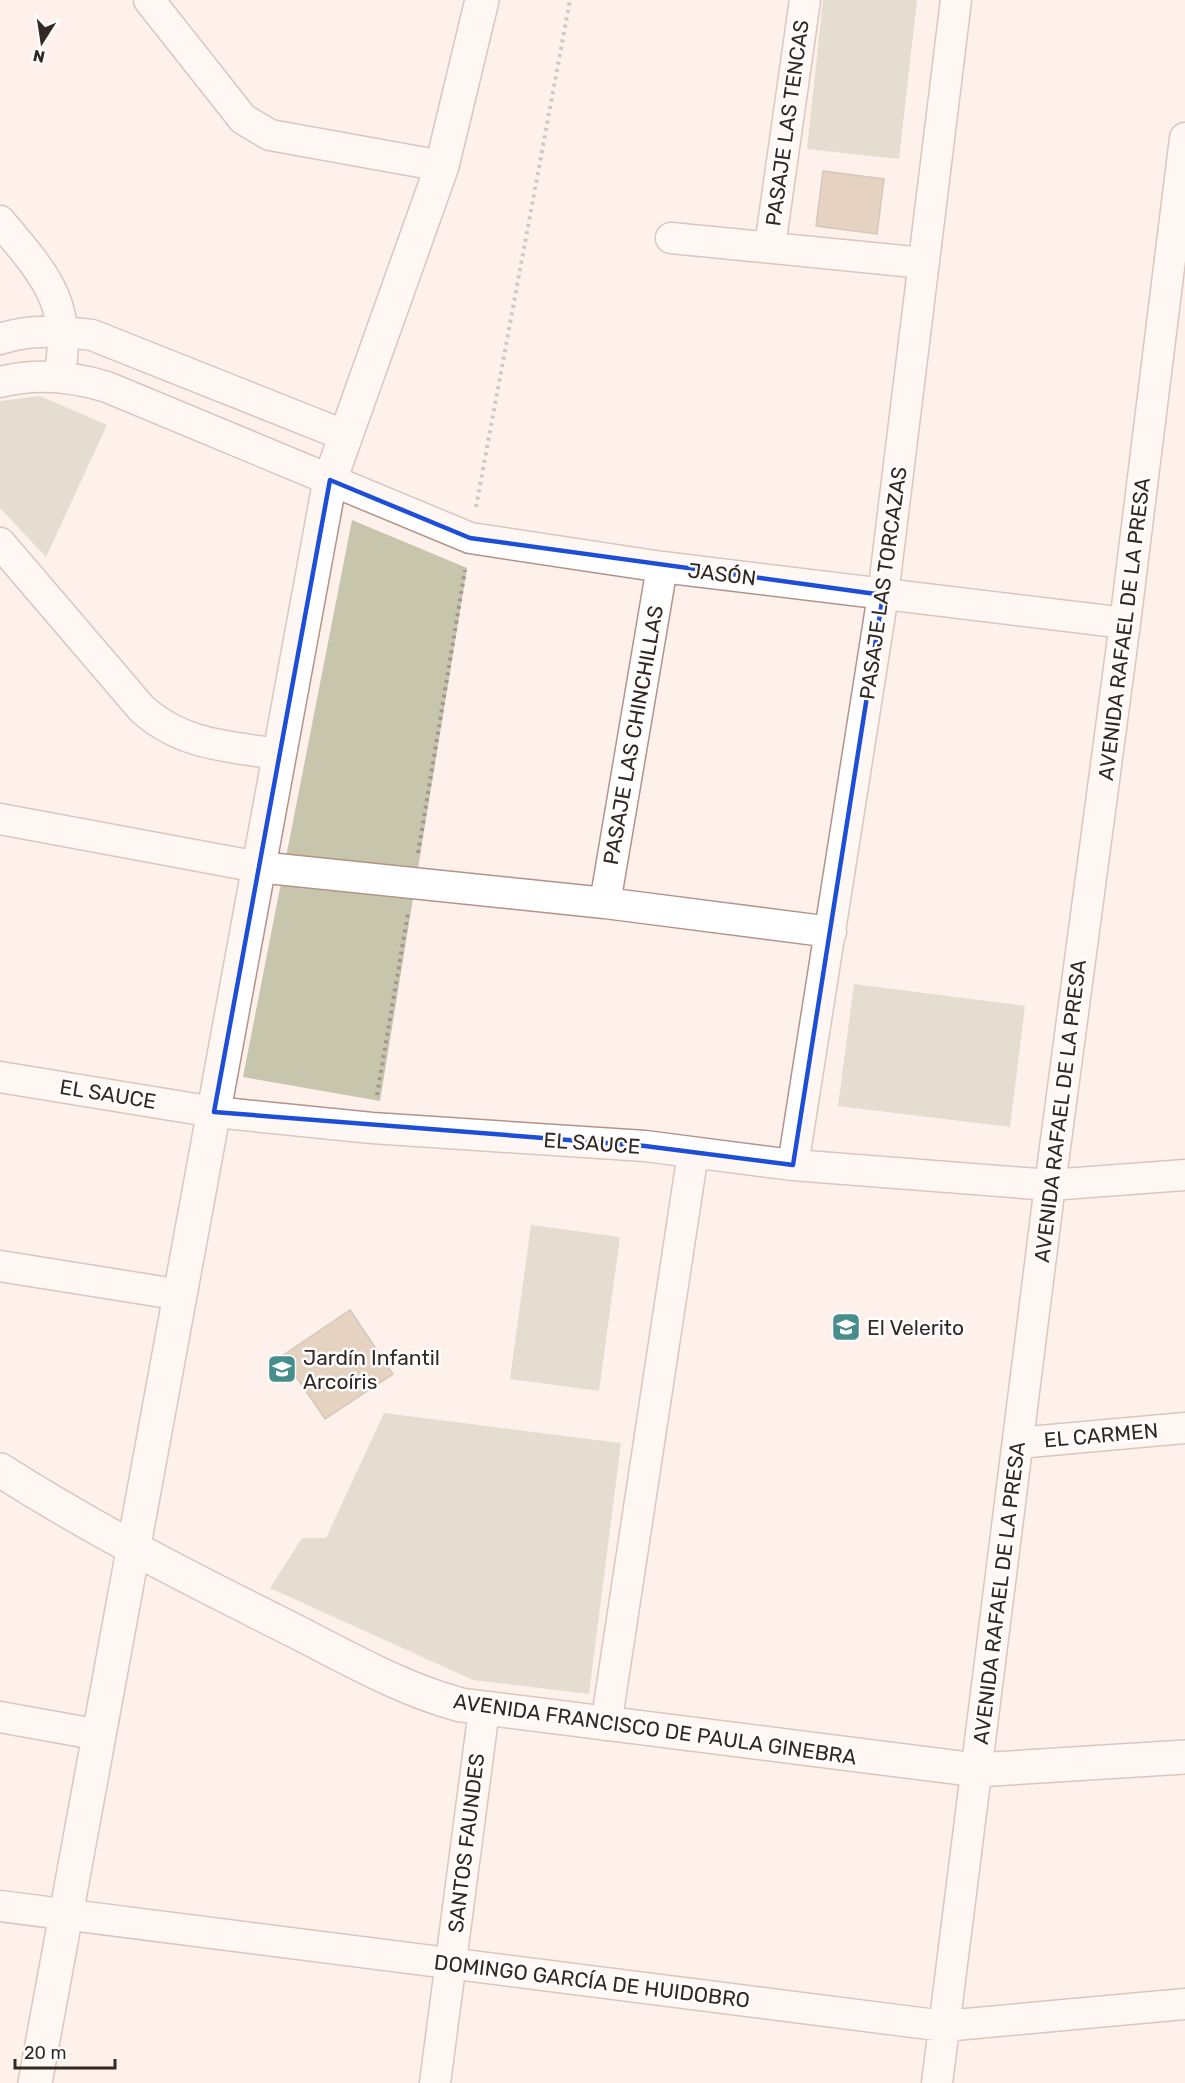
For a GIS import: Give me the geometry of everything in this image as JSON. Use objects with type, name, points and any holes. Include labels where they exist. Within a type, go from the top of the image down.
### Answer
[{"type":"street","points":[[149,0],[243,119],[257,129],[284,138],[442,166]]},
{"type":"street","points":[[35,2083],[330,480],[442,166],[482,0]]},
{"type":"street","name":"PASAJE LAS TENCAS","points":[[770,246],[805,0]]},
{"type":"street","name":"PASAJE LAS TORCAZAS","points":[[793,1165],[883,594],[956,0]]},
{"type":"street","name":"AVENIDA RAFAEL DE LA PRESA","points":[[937,2083],[1050,1185],[1181,214],[1185,138]]},
{"type":"street","points":[[0,221],[41,271],[54,292],[64,331],[64,354],[59,377]]},
{"type":"street","points":[[671,238],[924,263]]},
{"type":"street","points":[[0,339],[36,331],[64,331],[92,335],[346,436]]},
{"type":"street","name":"JASÓN","points":[[0,382],[34,376],[59,377],[107,387],[470,538],[662,567],[1125,622]]},
{"type":"street","points":[[0,543],[142,709],[157,723],[189,739],[278,753]]},
{"type":"street","name":"PASAJE LAS CHINCHILLAS","points":[[605,903],[662,567]]},
{"type":"street","points":[[0,819],[258,867],[605,903],[831,932]]},
{"type":"street","name":"EL SAUCE","points":[[0,1077],[214,1112],[372,1128],[645,1146],[793,1165],[1050,1185],[1185,1175]]},
{"type":"street","points":[[606,1725],[693,1153]]},
{"type":"street","points":[[0,1266],[181,1295]]},
{"type":"street","name":"EL CARMEN","points":[[1018,1443],[1185,1428]]},
{"type":"street","name":"AVENIDA FRANCISCO DE PAULA GINEBRA","points":[[0,1470],[65,1512],[134,1551],[398,1682],[438,1699],[484,1710],[976,1770],[1185,1757]]},
{"type":"street","name":"SANTOS FAUNDES","points":[[435,2083],[484,1710]]},
{"type":"street","points":[[0,1717],[100,1735]]},
{"type":"street","name":"DOMINGO GARCÍA DE HUIDOBRO","points":[[0,1906],[944,2026],[1185,2004]]},
{"type":"path","points":[[372,1128],[470,538],[570,0]]},
{"type":"highlighted area","points":[[330,480],[470,538],[883,595],[793,1165],[645,1146],[214,1112]]},
{"type":"shaded area","points":[[823,0],[917,0],[899,159],[807,149]]},
{"type":"shaded area","points":[[40,396],[107,425],[46,557],[0,508],[0,401]]},
{"type":"shaded area","points":[[352,520],[467,568],[380,1101],[243,1077]]},
{"type":"shaded area","points":[[854,984],[1025,1006],[1010,1127],[838,1106]]},
{"type":"shaded area","points":[[531,1225],[620,1237],[599,1391],[510,1379]]},
{"type":"shaded area","points":[[384,1413],[621,1443],[589,1694],[473,1680],[270,1588],[302,1538],[326,1538]]},
{"type":"building","points":[[823,171],[884,179],[877,234],[816,226]]},
{"type":"building","points":[[350,1310],[393,1374],[325,1419],[282,1356]]},
{"type":"place","name":"El Velerito","points":[[846,1327]]},
{"type":"place","name":"Jardín Infantil Arcoíris","points":[[282,1369]]}]
